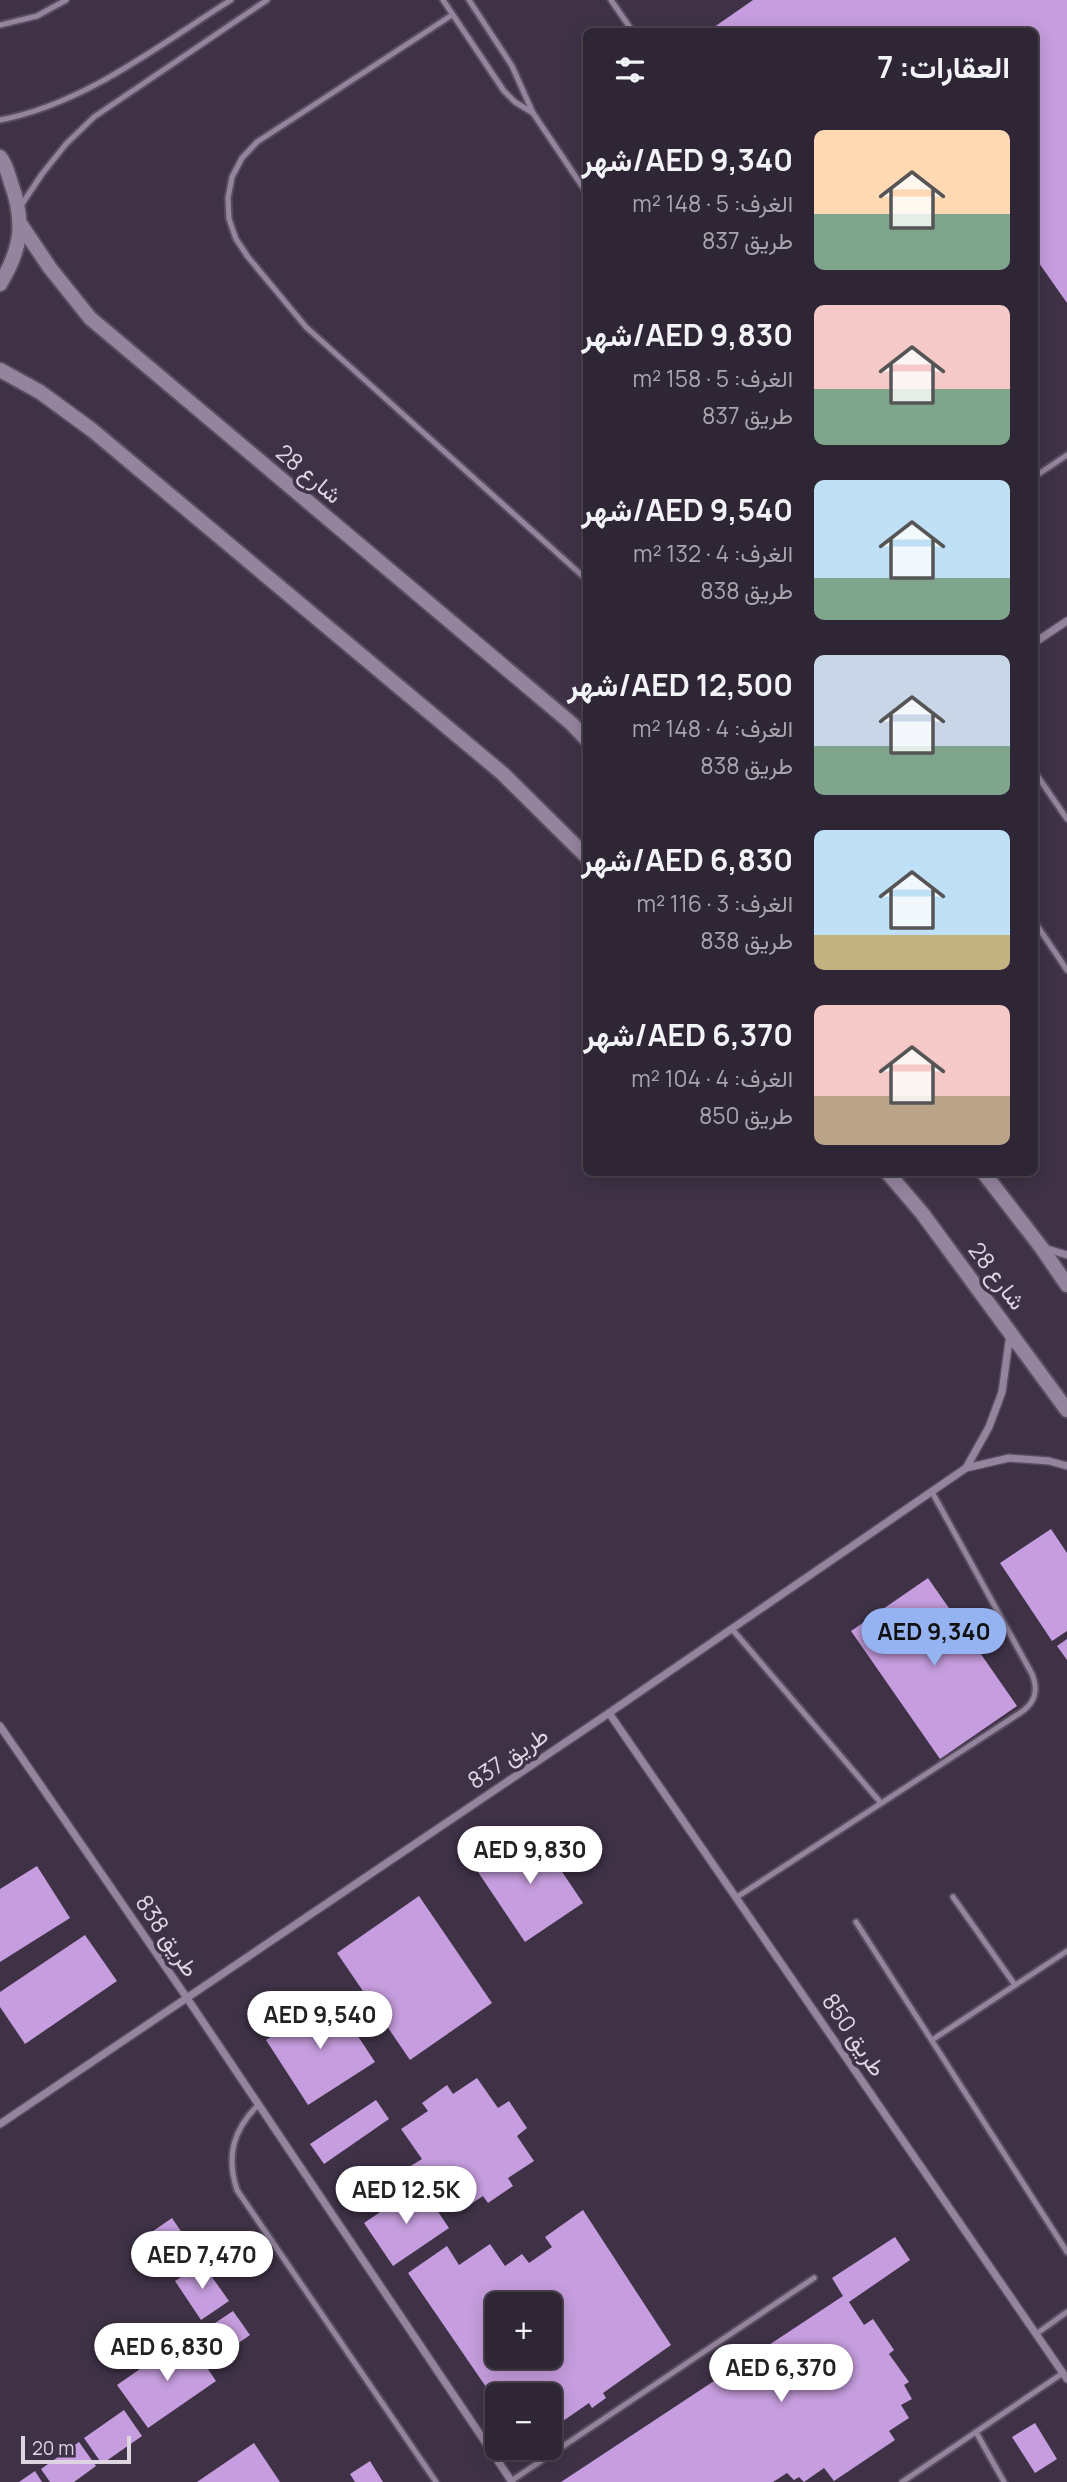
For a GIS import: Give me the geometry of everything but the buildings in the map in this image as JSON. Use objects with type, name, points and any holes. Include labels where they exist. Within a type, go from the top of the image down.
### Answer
[{"type":"main road","points":[[0,157],[20,207],[21,225],[13,263],[0,284]]},
{"type":"main road","name":"شارع 28","points":[[21,225],[50,268],[90,318],[583,736]]},
{"type":"main road","points":[[0,370],[40,392],[92,430],[502,773],[583,853]]},
{"type":"main road","name":"شارع 28","points":[[890,1176],[922,1213],[1067,1410]]},
{"type":"main road","points":[[986,1176],[1067,1285]]},
{"type":"street","points":[[1038,640],[1067,621]]},
{"type":"street","points":[[1041,1247],[1067,1255]]},
{"type":"street","name":"طريق 837","points":[[966,1468],[989,1427],[1002,1392],[1010,1331]]},
{"type":"street","name":"طريق 837","points":[[0,2124],[609,1713],[966,1468],[1009,1458],[1049,1461],[1067,1466]]},
{"type":"street","name":"طريق 850","points":[[609,1713],[1065,2376]]},
{"type":"street","name":"طريق 838","points":[[0,1726],[187,1998],[511,2481]]},
{"type":"lane","points":[[0,25],[37,16],[66,0]]},
{"type":"lane","points":[[0,120],[42,108],[77,93],[231,0]]},
{"type":"lane","points":[[20,207],[66,144],[94,117],[267,0]]},
{"type":"lane","points":[[443,0],[504,91],[515,102],[533,113]]},
{"type":"lane","points":[[469,0],[512,66],[533,113],[583,188]]},
{"type":"lane","points":[[611,0],[630,28]]},
{"type":"lane","points":[[452,15],[257,142],[242,158],[232,177],[228,198],[229,219],[236,239],[248,257],[306,327],[583,576]]},
{"type":"lane","points":[[1038,474],[1067,455]]},
{"type":"lane","points":[[1038,777],[1067,819]]},
{"type":"lane","points":[[1038,928],[1067,970]]},
{"type":"lane","points":[[737,1897],[1028,1708],[1036,1692],[1032,1674],[932,1492]]},
{"type":"lane","points":[[732,1629],[881,1803]]},
{"type":"lane","points":[[953,1897],[1015,1985]]},
{"type":"lane","points":[[856,1922],[1067,2252]]},
{"type":"lane","points":[[932,2040],[1067,1951]]},
{"type":"lane","points":[[258,2105],[239,2127],[233,2142],[232,2175],[237,2190],[436,2482]]},
{"type":"lane","points":[[511,2481],[814,2278]]},
{"type":"lane","points":[[1036,2334],[1067,2312]]},
{"type":"lane","points":[[902,2482],[975,2432],[1065,2376]]},
{"type":"lane","points":[[975,2432],[1004,2482]]}]
